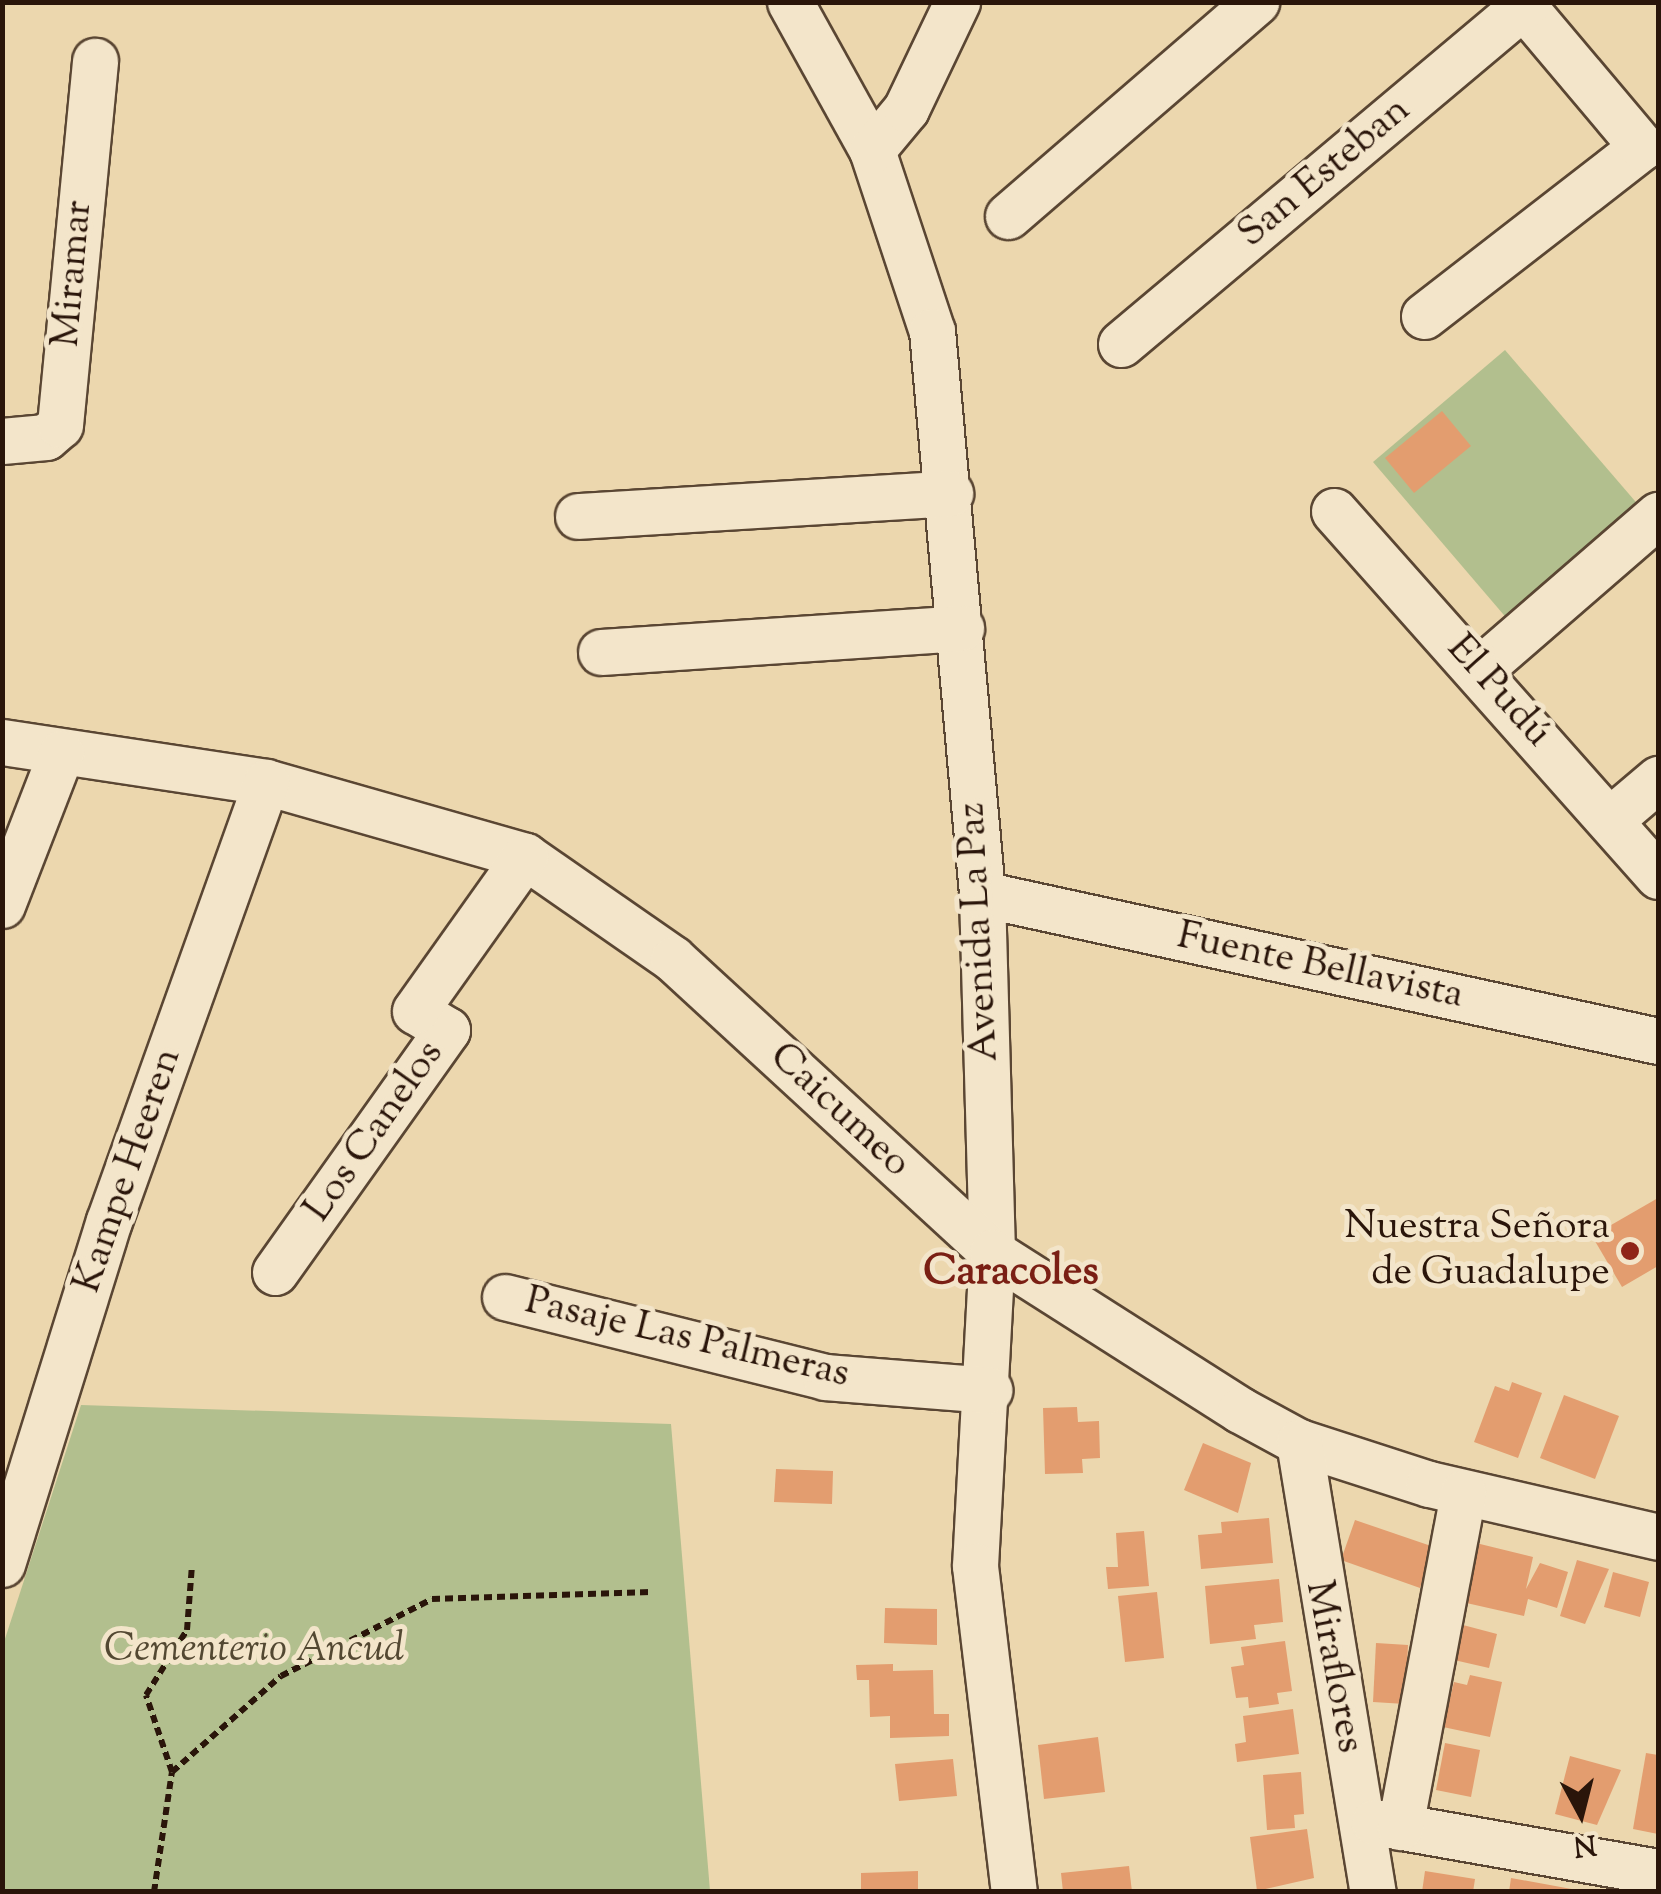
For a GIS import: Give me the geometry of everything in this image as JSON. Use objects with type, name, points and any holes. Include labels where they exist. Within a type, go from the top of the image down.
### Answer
[{"type":"street","name":"Avenida La Paz","points":[[790,2],[872,150],[932,331],[950,493],[982,894],[992,1252],[989,1390],[975,1566],[1014,1892]]},
{"type":"street","points":[[872,150],[906,109],[957,2]]},
{"type":"street","points":[[1008,216],[1256,2]]},
{"type":"street","points":[[1424,316],[1642,147],[1524,4]]},
{"type":"street","name":"San Esteban","points":[[1121,344],[1524,4]]},
{"type":"street","name":"Miramar","points":[[2,442],[46,436],[60,425],[95,61]]},
{"type":"street","points":[[578,516],[950,493]]},
{"type":"street","name":"El Pudú","points":[[1334,511],[1658,876]]},
{"type":"street","points":[[1479,670],[1658,515]]},
{"type":"street","points":[[601,652],[961,628]]},
{"type":"street","name":"Caicumeo","points":[[2,742],[266,782],[525,856],[673,958],[992,1252],[1299,1442],[1463,1493],[1658,1537]]},
{"type":"street","points":[[2,905],[61,753]]},
{"type":"street","points":[[1611,819],[1658,779]]},
{"type":"street","name":"Kampe Heeren","points":[[2,1564],[108,1221],[266,782]]},
{"type":"street","name":"Los Canelos","points":[[275,1272],[447,1030],[415,1010],[525,856]]},
{"type":"street","name":"Fuente Bellavista","points":[[982,894],[1658,1041]]},
{"type":"street","name":"Pasaje Las Palmeras","points":[[506,1297],[825,1376],[989,1390]]},
{"type":"street","name":"Miraflores","points":[[1299,1442],[1381,1824],[1373,1892]]},
{"type":"street","points":[[1463,1493],[1381,1824],[1658,1872]]},
{"type":"path","points":[[154,1892],[172,1772],[146,1695],[187,1630],[192,1565]]},
{"type":"path","points":[[172,1772],[281,1676],[432,1600],[651,1592]]},
{"type":"green space","points":[[1505,350],[1641,508],[1509,621],[1373,462]]},
{"type":"green space","name":"Cementerio Ancud","points":[[81,1405],[671,1424],[710,1891],[3,1891],[3,1645]]},
{"type":"building","points":[[1442,411],[1471,446],[1414,493],[1385,458]]},
{"type":"building","name":"Nuestra Señora de Guadalupe","points":[[1658,1198],[1658,1266],[1622,1287],[1592,1236]]},
{"type":"building","points":[[1512,1382],[1542,1393],[1518,1458],[1474,1442],[1495,1386],[1509,1391]]},
{"type":"building","points":[[1564,1395],[1619,1416],[1595,1479],[1540,1458]]},
{"type":"building","points":[[1077,1407],[1078,1422],[1099,1421],[1100,1458],[1082,1459],[1083,1473],[1045,1474],[1043,1408]]},
{"type":"building","points":[[1203,1443],[1251,1463],[1238,1513],[1184,1490]]},
{"type":"building","points":[[776,1469],[833,1471],[832,1504],[774,1502]]},
{"type":"building","points":[[1269,1518],[1273,1563],[1201,1569],[1198,1535],[1222,1533],[1221,1522]]},
{"type":"building","points":[[1355,1520],[1434,1547],[1420,1588],[1341,1560]]},
{"type":"building","points":[[1144,1531],[1149,1586],[1108,1589],[1106,1567],[1118,1567],[1116,1533]]},
{"type":"building","points":[[1476,1543],[1533,1557],[1526,1589],[1540,1563],[1568,1572],[1557,1608],[1528,1599],[1524,1616],[1462,1602]]},
{"type":"building","points":[[1577,1560],[1609,1569],[1585,1624],[1560,1616]]},
{"type":"building","points":[[1613,1572],[1649,1582],[1640,1617],[1604,1607]]},
{"type":"building","points":[[1279,1579],[1283,1622],[1254,1625],[1256,1639],[1210,1644],[1205,1586]]},
{"type":"building","points":[[1157,1592],[1164,1658],[1125,1662],[1118,1596]]},
{"type":"building","points":[[885,1608],[937,1609],[937,1645],[884,1643]]},
{"type":"building","points":[[1463,1625],[1497,1634],[1489,1668],[1454,1660]]},
{"type":"building","points":[[1285,1641],[1292,1691],[1277,1693],[1279,1704],[1249,1708],[1248,1697],[1236,1698],[1231,1667],[1244,1665],[1241,1647]]},
{"type":"building","points":[[1376,1643],[1408,1645],[1405,1704],[1373,1702]]},
{"type":"building","points":[[893,1664],[893,1671],[933,1670],[934,1714],[949,1714],[949,1736],[890,1738],[890,1716],[870,1717],[869,1680],[857,1680],[856,1665]]},
{"type":"building","points":[[1470,1675],[1502,1682],[1490,1737],[1443,1727],[1454,1682],[1467,1685]]},
{"type":"building","points":[[1293,1709],[1299,1754],[1237,1762],[1235,1744],[1246,1742],[1243,1716]]},
{"type":"building","points":[[1098,1737],[1105,1792],[1044,1799],[1038,1745]]},
{"type":"building","points":[[1445,1743],[1480,1750],[1471,1797],[1436,1790]]},
{"type":"building","points":[[1646,1753],[1658,1755],[1658,1834],[1633,1829]]},
{"type":"building","points":[[1570,1756],[1621,1770],[1597,1825],[1555,1814]]},
{"type":"building","points":[[953,1759],[957,1796],[899,1801],[895,1764]]},
{"type":"building","points":[[1301,1772],[1304,1814],[1294,1815],[1295,1828],[1267,1830],[1263,1775]]},
{"type":"building","points":[[1307,1829],[1314,1878],[1257,1891],[1250,1837]]},
{"type":"building","points":[[1129,1866],[1132,1892],[1063,1892],[1061,1873]]},
{"type":"building","points":[[918,1871],[918,1892],[861,1892],[861,1873]]},
{"type":"building","points":[[1425,1871],[1475,1879],[1473,1892],[1422,1892]]},
{"type":"building","points":[[1511,1878],[1577,1890],[1577,1892],[1509,1892]]},
{"type":"place","name":"Nuestra Señora de Guadalupe","points":[[1630,1251]]},
{"type":"district","name":"Caracoles","points":[[1011,1273]]}]
